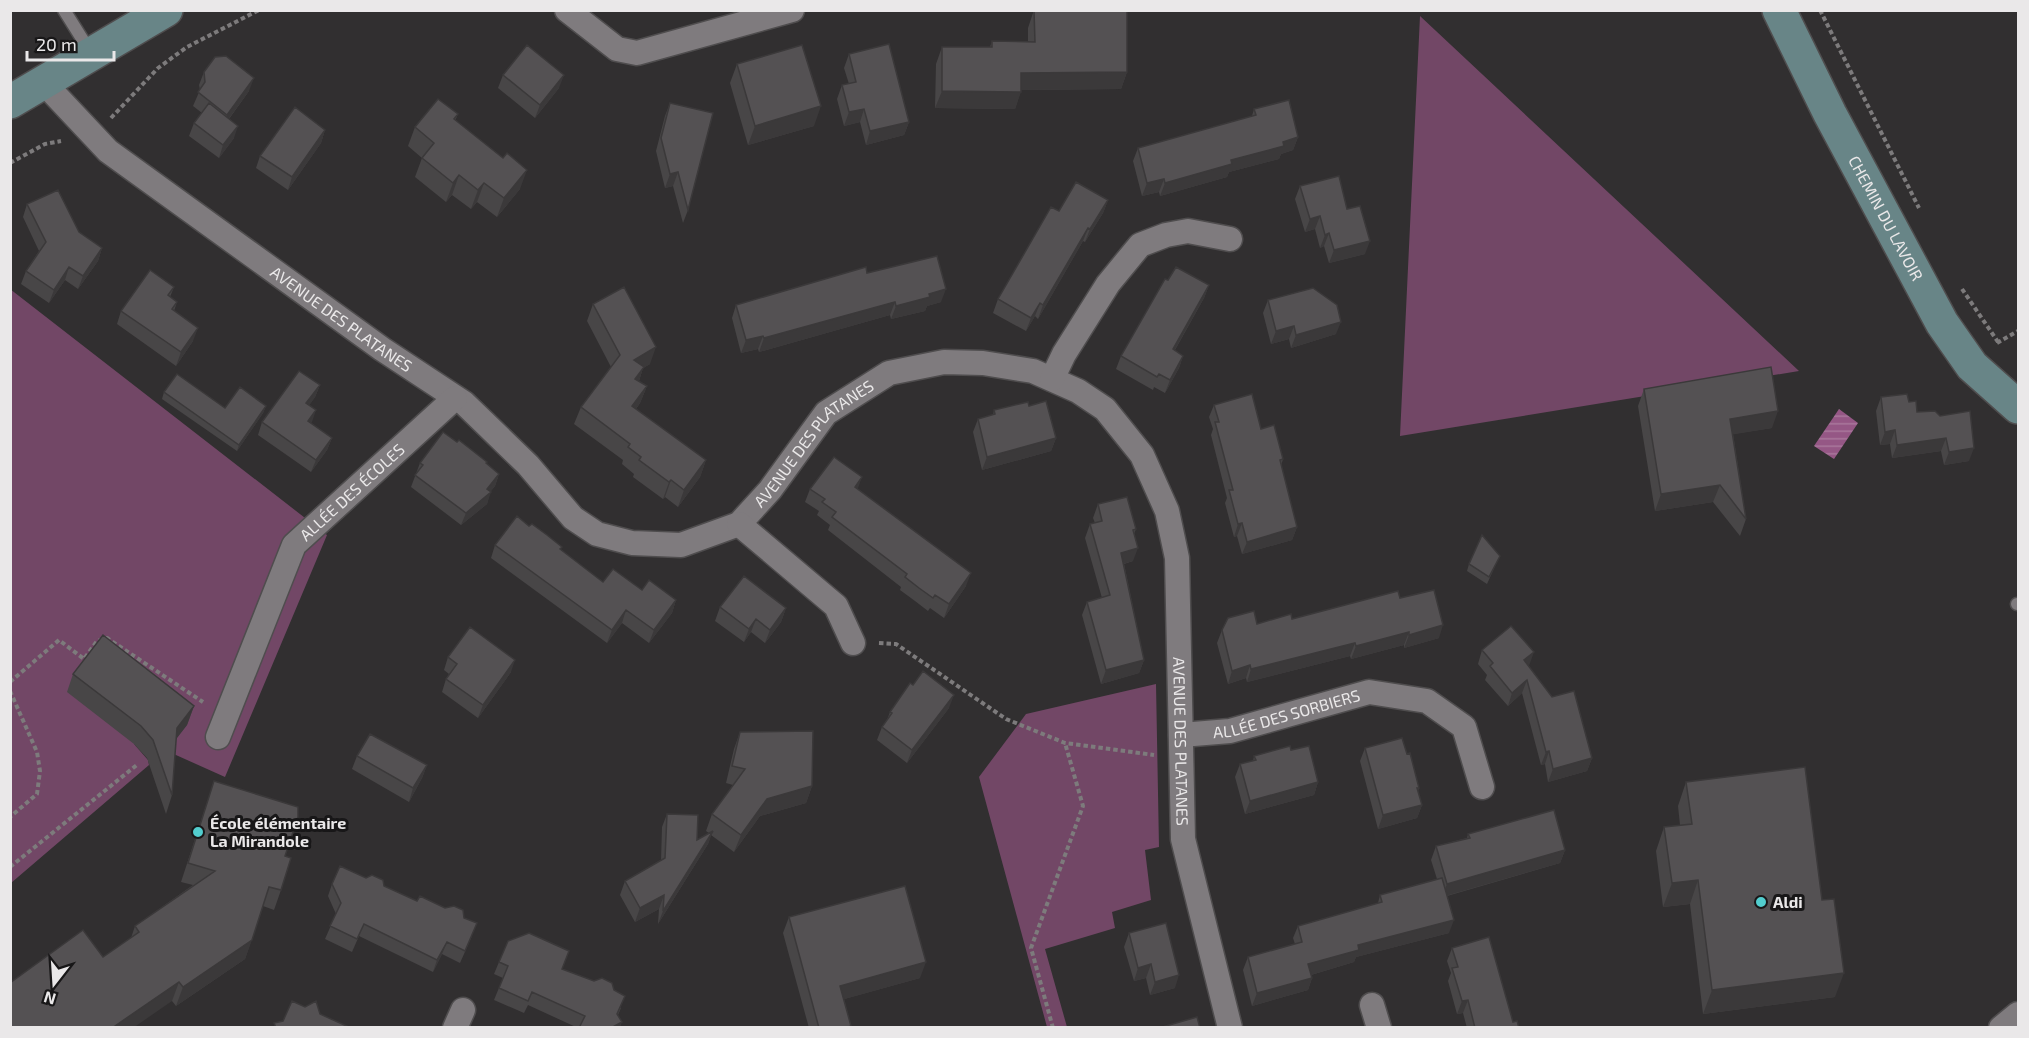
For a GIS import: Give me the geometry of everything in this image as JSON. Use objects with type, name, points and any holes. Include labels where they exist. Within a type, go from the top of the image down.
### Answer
[{"type":"street","points":[[10,102],[166,10]]},
{"type":"street","points":[[567,10],[617,49],[637,53],[792,10]]},
{"type":"street","name":"CHEMIN DU LAVOIR","points":[[1779,10],[1830,114],[1942,323],[1972,366],[2019,407]]},
{"type":"street","name":"AVENUE DES PLATANES","points":[[44,82],[94,137],[126,165],[382,349],[464,403],[528,465],[573,519],[597,534],[632,543],[681,545],[739,524],[770,490],[826,413],[889,373],[944,362],[983,363],[1034,371],[1078,391],[1105,409],[1142,455],[1167,511],[1177,558],[1184,839],[1230,1028]]},
{"type":"street","points":[[1052,379],[1064,354],[1108,284],[1140,245],[1166,235],[1188,231],[1230,239]]},
{"type":"street","name":"ALLÉE DES ÉCOLES","points":[[222,727],[294,545],[455,398]]},
{"type":"street","points":[[739,524],[836,606],[853,643]]},
{"type":"street","name":"ALLÉE DES SORBIERS","points":[[1182,747],[1230,731],[1370,692],[1427,701],[1464,727],[1482,787]]},
{"type":"street","points":[[2001,1028],[2019,1014]]},
{"type":"lane","points":[[64,10],[92,54]]},
{"type":"path","points":[[10,163],[45,144],[94,137],[158,68],[187,47],[259,10]]},
{"type":"path","points":[[1820,10],[1921,212]]},
{"type":"path","points":[[1959,285],[1998,342]]},
{"type":"path","points":[[10,682],[59,640],[84,659],[97,641],[107,638],[222,727]]},
{"type":"path","points":[[853,643],[896,644],[1006,719],[1065,743],[1182,747]]},
{"type":"path","points":[[10,691],[37,752],[40,771],[37,794],[10,817]]},
{"type":"path","points":[[1053,1028],[1031,948],[1083,806],[1065,743]]},
{"type":"path","points":[[10,867],[138,764]]},
{"type":"shaded area","points":[[1420,16],[1799,371],[1400,436]]},
{"type":"shaded area","points":[[10,289],[327,535],[225,777],[167,751],[134,744],[148,760],[149,765],[11,883]]},
{"type":"shaded area","points":[[1839,409],[1858,423],[1834,459],[1814,446]]},
{"type":"shaded area","points":[[1156,684],[1159,847],[1145,850],[1151,900],[1112,912],[1115,928],[1045,949],[1067,1027],[1047,1027],[979,777],[1026,714]]},
{"type":"building","points":[[1034,10],[1127,10],[1127,72],[1021,73],[1021,92],[942,91],[942,47],[992,47],[992,41],[1035,42]]},
{"type":"building","points":[[889,44],[909,122],[870,131],[864,109],[849,112],[842,85],[856,82],[849,54]]},
{"type":"building","points":[[527,45],[564,75],[540,105],[503,75]]},
{"type":"building","points":[[802,45],[821,106],[755,126],[737,64]]},
{"type":"building","points":[[226,56],[254,78],[227,115],[198,92],[205,82],[204,72],[215,57]]},
{"type":"building","points":[[438,99],[458,114],[454,119],[503,158],[507,153],[527,170],[504,198],[484,183],[478,190],[459,175],[453,183],[422,158],[434,143],[415,127]]},
{"type":"building","points":[[1289,100],[1298,137],[1283,142],[1284,146],[1231,160],[1232,164],[1165,183],[1164,179],[1147,183],[1138,148],[1256,115],[1254,109]]},
{"type":"building","points":[[209,103],[238,126],[223,145],[194,123]]},
{"type":"building","points":[[670,103],[713,113],[688,210],[678,172],[670,174],[661,138]]},
{"type":"building","points":[[295,107],[325,130],[292,177],[260,156]]},
{"type":"building","points":[[1339,176],[1347,209],[1360,206],[1370,241],[1334,250],[1329,233],[1325,235],[1320,216],[1310,219],[1300,186]]},
{"type":"building","points":[[1076,182],[1108,200],[1090,229],[1088,228],[1043,305],[1040,303],[1031,318],[998,299],[1051,207],[1059,211]]},
{"type":"building","points":[[58,190],[79,232],[102,248],[83,276],[69,267],[54,290],[26,271],[46,242],[27,204]]},
{"type":"building","points":[[937,256],[946,289],[929,294],[930,297],[896,306],[895,302],[764,338],[763,336],[746,340],[736,305],[866,267],[867,273]]},
{"type":"building","points":[[1176,267],[1209,285],[1173,349],[1183,356],[1170,380],[1159,374],[1157,377],[1121,356],[1165,279],[1168,280]]},
{"type":"building","points":[[150,270],[174,287],[168,295],[177,302],[172,309],[198,328],[181,352],[121,311]]},
{"type":"building","points":[[624,287],[656,347],[634,360],[644,367],[635,379],[647,386],[632,406],[706,460],[684,490],[639,460],[641,457],[628,447],[630,444],[581,407],[620,355],[593,304]]},
{"type":"building","points":[[1313,288],[1337,305],[1341,322],[1296,335],[1294,326],[1276,331],[1268,300]]},
{"type":"building","points":[[1771,367],[1778,411],[1730,419],[1746,519],[1720,485],[1661,494],[1644,389]]},
{"type":"building","points":[[299,371],[320,385],[306,403],[316,410],[308,421],[332,438],[316,460],[262,422]]},
{"type":"building","points":[[177,374],[225,408],[240,387],[266,406],[239,445],[164,392]]},
{"type":"building","points":[[1252,394],[1261,429],[1274,425],[1283,459],[1280,460],[1297,527],[1247,542],[1242,523],[1238,524],[1229,490],[1233,490],[1215,422],[1219,422],[1214,405]]},
{"type":"building","points":[[1907,394],[1909,402],[1916,401],[1917,412],[1935,411],[1940,416],[1970,411],[1974,448],[1949,452],[1946,438],[1897,445],[1895,430],[1885,432],[1881,397]]},
{"type":"building","points":[[1046,401],[1056,438],[987,457],[978,419],[995,414],[994,410],[1028,402],[1029,406]]},
{"type":"building","points":[[443,432],[457,442],[459,440],[499,474],[487,489],[491,492],[466,513],[415,475],[423,465],[420,463]]},
{"type":"building","points":[[834,457],[862,477],[855,487],[971,573],[949,604],[935,595],[933,598],[919,588],[905,577],[907,574],[832,517],[836,512],[822,502],[825,499],[810,489]]},
{"type":"building","points":[[1127,497],[1136,529],[1133,530],[1138,548],[1121,553],[1144,660],[1106,670],[1087,602],[1110,595],[1090,524],[1102,521],[1098,504]]},
{"type":"building","points":[[517,516],[529,526],[532,524],[547,535],[562,547],[560,549],[603,582],[613,569],[642,590],[649,580],[676,600],[654,630],[626,610],[612,630],[495,545]]},
{"type":"building","points":[[1482,535],[1500,556],[1489,577],[1469,564]]},
{"type":"building","points":[[744,576],[786,608],[770,630],[756,619],[749,629],[720,607]]},
{"type":"building","points":[[1434,590],[1443,625],[1409,635],[1409,632],[1356,646],[1355,643],[1251,669],[1250,665],[1232,671],[1222,630],[1228,618],[1254,611],[1257,624],[1291,614],[1292,619],[1398,591],[1400,598]]},
{"type":"building","points":[[1511,626],[1534,652],[1524,660],[1552,697],[1574,691],[1592,758],[1553,769],[1549,751],[1546,752],[1527,680],[1512,693],[1490,666],[1493,663],[1482,650]]},
{"type":"building","points":[[470,627],[515,660],[483,705],[446,679],[457,664],[448,657]]},
{"type":"building","points":[[103,635],[194,706],[177,728],[172,795],[153,740],[141,726],[73,674]]},
{"type":"building","points":[[923,671],[954,695],[912,750],[882,727],[910,683],[913,685]]},
{"type":"building","points":[[813,731],[812,786],[767,799],[741,835],[712,814],[745,769],[732,766],[740,732]]},
{"type":"building","points":[[370,734],[427,765],[413,788],[357,756]]},
{"type":"building","points":[[1402,738],[1407,754],[1410,753],[1422,805],[1383,815],[1365,748]]},
{"type":"building","points":[[1290,746],[1291,750],[1309,746],[1318,782],[1250,801],[1240,764],[1256,760],[1254,756]]},
{"type":"building","points":[[1805,767],[1822,900],[1834,899],[1844,973],[1712,990],[1698,880],[1672,883],[1664,827],[1692,824],[1686,782]]},
{"type":"building","points":[[214,781],[298,807],[298,817],[285,856],[291,858],[281,890],[269,887],[252,940],[183,987],[179,982],[112,1028],[10,1028],[10,983],[83,930],[103,957],[139,932],[135,926],[215,871],[188,863]]},
{"type":"building","points":[[1554,810],[1565,850],[1447,884],[1436,846],[1470,838],[1468,834]]},
{"type":"building","points":[[667,814],[698,815],[697,840],[713,831],[663,911],[664,895],[640,908],[625,881],[665,858]]},
{"type":"building","points":[[340,866],[366,878],[372,875],[383,880],[384,886],[417,901],[420,896],[445,908],[454,906],[463,910],[464,918],[477,923],[465,951],[447,942],[437,960],[364,924],[357,939],[330,926],[341,903],[332,884]]},
{"type":"building","points":[[1442,878],[1454,920],[1358,945],[1359,950],[1308,964],[1312,978],[1257,993],[1248,957],[1302,942],[1298,926],[1382,902],[1380,895]]},
{"type":"building","points":[[905,886],[926,962],[840,986],[851,1026],[819,1028],[789,917]]},
{"type":"building","points":[[1166,923],[1179,975],[1155,982],[1151,964],[1138,968],[1129,933]]},
{"type":"building","points":[[529,933],[569,951],[562,969],[594,981],[602,978],[612,983],[614,990],[625,996],[617,1014],[622,1022],[611,1028],[579,1028],[585,1016],[532,992],[528,1001],[499,988],[508,966],[499,962],[508,941]]},
{"type":"building","points":[[1489,937],[1513,1022],[1517,1021],[1519,1028],[1475,1028],[1468,1000],[1462,1001],[1452,968],[1458,967],[1452,948]]},
{"type":"building","points":[[292,1001],[305,1007],[316,1001],[320,1014],[351,1028],[276,1028],[274,1023],[283,1021]]},
{"type":"building","points":[[1197,1017],[1200,1028],[1159,1028]]},
{"type":"place","name":"École élémentaire La Mirandole","points":[[198,832]]},
{"type":"place","name":"Aldi","points":[[1761,902]]}]
